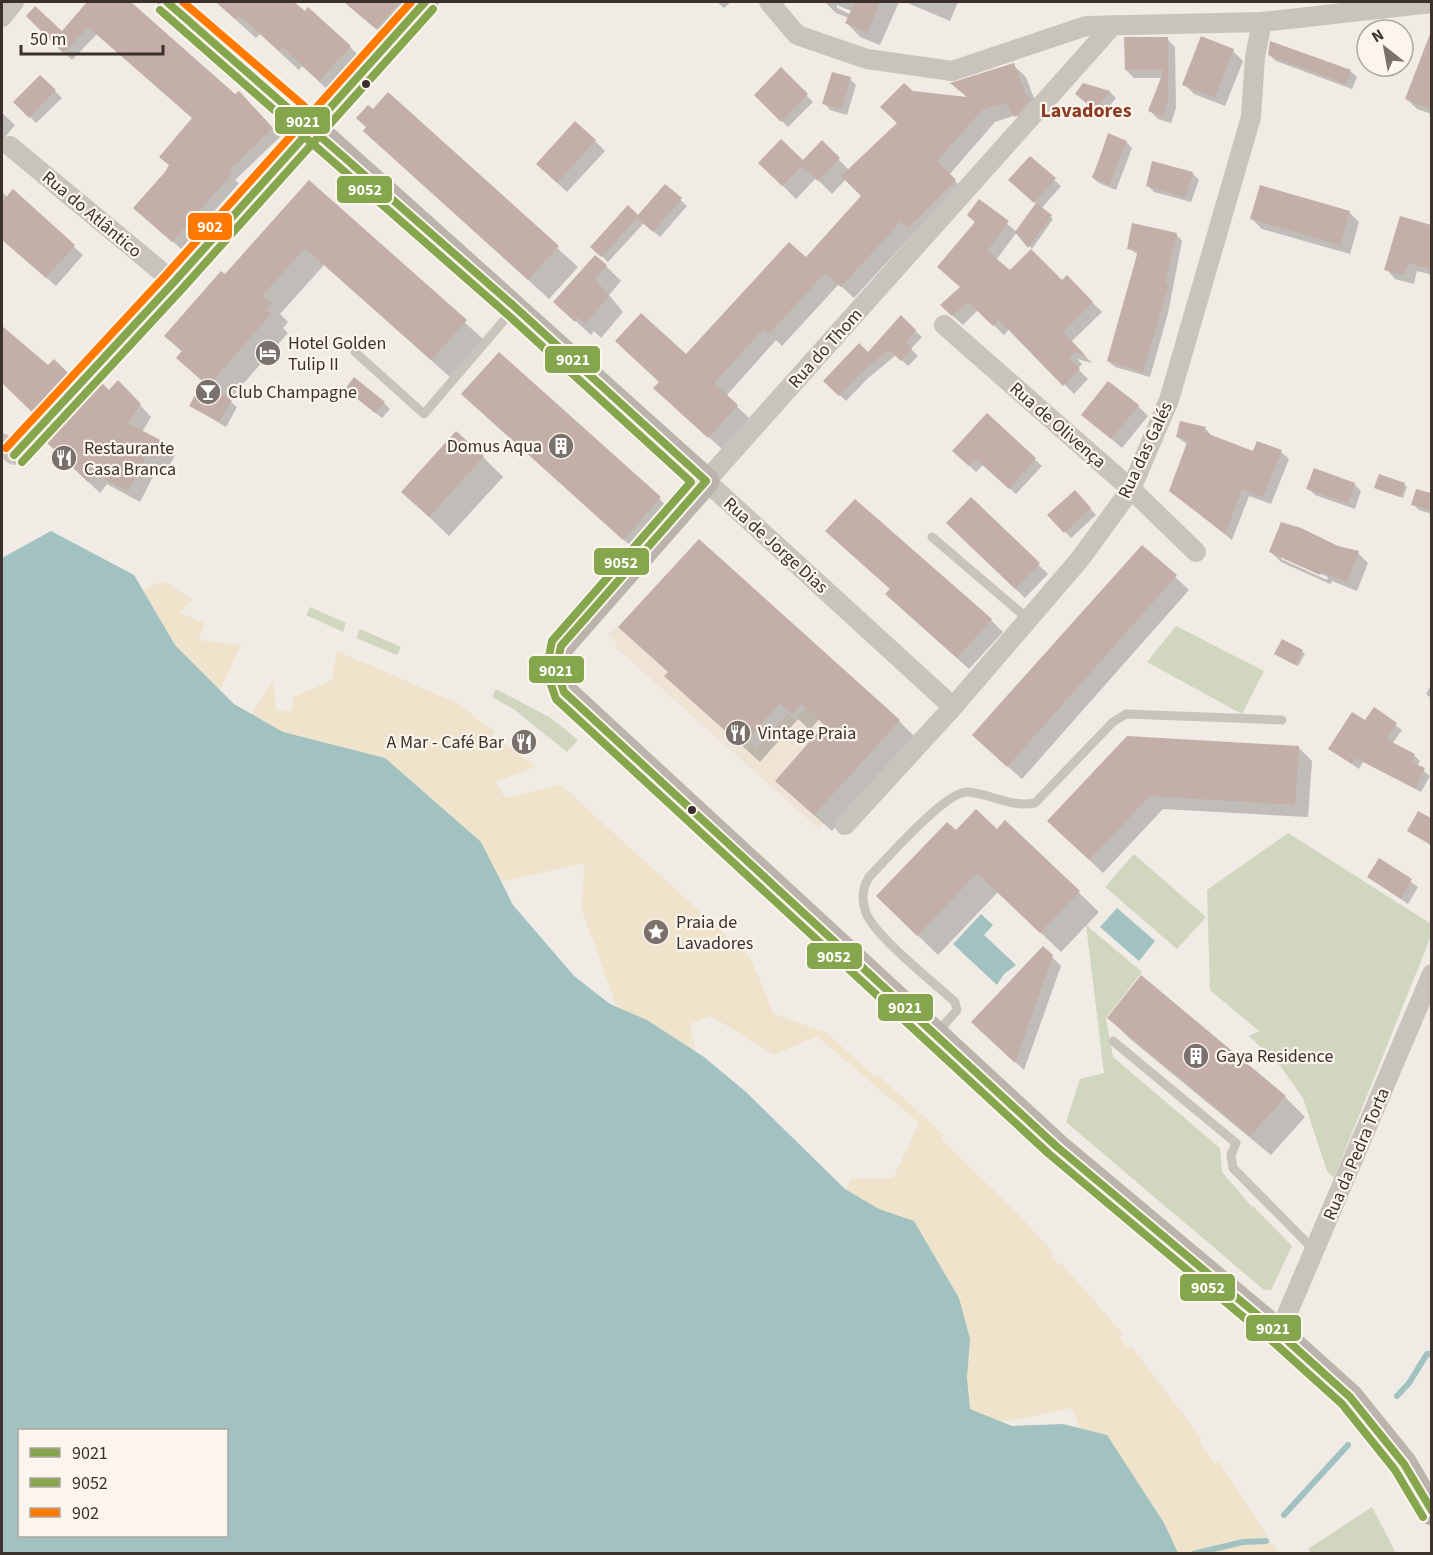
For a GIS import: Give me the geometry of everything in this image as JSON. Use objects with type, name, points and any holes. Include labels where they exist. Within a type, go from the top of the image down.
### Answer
[{"type":"main road","points":[[312,127],[425,2]]},
{"type":"main road","name":"Rua de Jorge Dias","points":[[312,127],[706,481]]},
{"type":"main road","name":"Rua do Thom","points":[[706,481],[561,646],[555,662],[557,678],[564,692],[935,1035]]},
{"type":"main road","points":[[935,1035],[1056,1146],[1279,1333],[1350,1397],[1404,1464],[1431,1512]]},
{"type":"street","name":"Rua de Jorge Dias","points":[[166,2],[312,127]]},
{"type":"street","points":[[769,2],[797,36],[867,60],[952,71],[1086,26],[1262,22],[1431,3]]},
{"type":"street","name":"Rua das Galés","points":[[845,825],[953,707],[1080,559],[1131,489],[1169,400],[1251,117],[1255,57],[1262,22]]},
{"type":"street","name":"Rua do Thom","points":[[706,481],[1113,25]]},
{"type":"street","points":[[8,449],[174,282],[312,127]]},
{"type":"street","name":"Rua do Atlântico","points":[[10,146],[174,282]]},
{"type":"street","name":"Rua de Olivença","points":[[944,326],[1131,489],[1196,552]]},
{"type":"street","name":"Rua de Jorge Dias","points":[[706,481],[953,707]]},
{"type":"street","name":"Rua da Pedra Torta","points":[[1279,1333],[1431,974]]},
{"type":"lane","points":[[355,352],[424,414],[515,307]]},
{"type":"lane","points":[[932,537],[1028,619]]},
{"type":"lane","points":[[935,1035],[957,1011],[955,1002],[875,927],[862,901],[863,887],[869,878],[938,807],[951,796],[964,791],[1023,806],[1035,803],[1113,722],[1126,714],[1282,720]]},
{"type":"lane","points":[[1113,1041],[1236,1143],[1231,1155],[1233,1168],[1315,1251]]},
{"type":"green space","points":[[310,607],[346,623],[343,632],[306,615]]},
{"type":"green space","points":[[1176,626],[1264,671],[1242,714],[1147,662]]},
{"type":"green space","points":[[360,629],[401,647],[397,655],[356,638]]},
{"type":"green space","points":[[496,689],[551,718],[578,740],[567,752],[515,710],[492,697]]},
{"type":"green space","points":[[1288,833],[1431,924],[1431,936],[1334,1178],[1327,1171],[1303,1098],[1281,1067],[1249,1036],[1259,1031],[1210,990],[1207,890]]},
{"type":"green space","points":[[1134,854],[1206,917],[1177,949],[1105,887]]},
{"type":"green space","points":[[1086,925],[1142,972],[1106,1018],[1113,1057],[1220,1148],[1222,1172],[1252,1207],[1292,1246],[1271,1290],[1264,1290],[1066,1122],[1080,1079],[1104,1073]]},
{"type":"green space","points":[[1372,1507],[1396,1553],[1311,1553],[1308,1549]]},
{"type":"sand","points":[[163,581],[193,600],[179,613],[205,623],[198,640],[241,645],[218,694],[250,717],[273,680],[276,710],[292,711],[293,697],[332,680],[337,651],[457,703],[495,732],[493,736],[536,766],[496,782],[505,798],[561,785],[750,957],[774,1014],[825,1032],[876,1077],[878,1075],[944,1135],[941,1139],[1021,1217],[1053,1253],[1051,1256],[1059,1265],[1061,1263],[1123,1334],[1120,1338],[1128,1348],[1131,1346],[1202,1439],[1199,1442],[1215,1464],[1219,1461],[1278,1553],[1086,1553],[1069,1534],[1093,1461],[1072,1408],[970,1429],[936,1375],[889,1360],[891,1318],[869,1272],[825,1265],[850,1179],[893,1178],[919,1123],[817,1036],[774,1055],[711,1016],[690,1024],[706,1106],[637,1064],[581,907],[585,863],[424,899],[152,676],[127,596]]},
{"type":"shaded area","points":[[617,625],[756,749],[787,714],[795,720],[806,709],[824,725],[775,781],[825,822],[819,829],[615,647],[617,643],[608,635]]},
{"type":"water","points":[[51,531],[134,575],[175,645],[234,704],[283,732],[385,758],[481,842],[513,905],[574,976],[610,1004],[647,1020],[704,1057],[746,1092],[845,1189],[879,1209],[914,1221],[959,1298],[970,1339],[967,1378],[970,1409],[1012,1426],[1063,1424],[1107,1435],[1164,1523],[1178,1553],[2,1553],[2,558]]},
{"type":"water","points":[[1117,908],[1155,941],[1139,961],[1100,927]]},
{"type":"water","points":[[981,914],[993,925],[984,935],[1016,965],[1004,974],[997,985],[953,944]]},
{"type":"building","points":[[87,2],[131,2],[235,94],[239,91],[273,128],[228,171],[232,174],[172,242],[133,208],[165,172],[169,165],[159,157],[192,118],[88,27],[63,53],[26,16],[35,6],[62,31]]},
{"type":"building","points":[[216,2],[294,2],[305,11],[308,7],[351,46],[319,81],[282,47],[279,51],[239,15],[235,19]]},
{"type":"building","points":[[344,2],[399,2],[376,29]]},
{"type":"building","points":[[855,2],[880,2],[867,33],[845,23]]},
{"type":"building","points":[[1431,34],[1431,109],[1405,99]]},
{"type":"building","points":[[1201,36],[1234,49],[1215,97],[1182,85]]},
{"type":"building","points":[[1124,37],[1168,37],[1168,99],[1163,116],[1148,111],[1164,70],[1125,70]]},
{"type":"building","points":[[1270,41],[1351,70],[1346,84],[1268,55]]},
{"type":"building","points":[[1014,63],[1026,95],[1031,99],[1015,117],[1005,103],[982,110],[937,161],[956,180],[919,217],[907,228],[901,221],[841,287],[825,273],[769,334],[763,329],[714,383],[738,405],[708,438],[653,388],[659,382],[615,341],[641,313],[686,354],[789,242],[806,257],[861,196],[841,176],[897,123],[880,107],[904,83],[913,91],[967,97],[950,83]]},
{"type":"building","points":[[781,67],[808,94],[781,122],[754,95]]},
{"type":"building","points":[[832,72],[851,77],[841,109],[822,104]]},
{"type":"building","points":[[40,75],[56,90],[29,118],[13,102]]},
{"type":"building","points":[[1083,83],[1110,91],[1095,110],[1075,94]]},
{"type":"building","points":[[388,92],[559,246],[528,280],[363,131],[366,127],[356,118],[368,105],[373,109]]},
{"type":"building","points":[[575,121],[596,140],[557,183],[536,164]]},
{"type":"building","points":[[1108,133],[1127,141],[1109,185],[1093,178]]},
{"type":"building","points":[[781,139],[803,160],[822,140],[840,158],[818,181],[802,166],[782,186],[758,163]]},
{"type":"building","points":[[1030,156],[1056,178],[1034,203],[1008,180]]},
{"type":"building","points":[[1152,161],[1193,172],[1185,197],[1146,186]]},
{"type":"building","points":[[309,180],[467,320],[431,360],[305,248],[262,296],[271,303],[266,310],[271,314],[208,386],[176,358],[182,351],[164,336],[221,271],[225,274]]},
{"type":"building","points":[[665,184],[682,198],[653,232],[637,218],[601,257],[590,247],[628,205],[638,215]]},
{"type":"building","points":[[1260,185],[1350,211],[1340,245],[1250,219]]},
{"type":"building","points":[[13,189],[75,245],[46,278],[2,240],[2,202]]},
{"type":"building","points":[[979,199],[1009,221],[987,251],[1010,270],[1031,249],[1062,280],[1067,275],[1093,302],[1063,332],[1086,356],[1071,351],[1074,353],[1069,358],[1080,369],[1063,386],[999,320],[993,326],[968,302],[952,316],[940,305],[960,287],[937,267],[975,222],[967,215]]},
{"type":"building","points":[[1036,203],[1052,215],[1028,248],[1015,232]]},
{"type":"building","points":[[1400,216],[1431,225],[1431,269],[1408,263],[1404,275],[1384,270]]},
{"type":"building","points":[[1132,223],[1177,233],[1165,283],[1169,284],[1143,372],[1107,361],[1138,251],[1127,249]]},
{"type":"building","points":[[595,255],[607,265],[595,279],[609,296],[585,324],[578,317],[575,322],[553,302]]},
{"type":"building","points":[[901,315],[916,330],[906,342],[912,349],[901,361],[889,350],[861,372],[839,396],[823,381],[859,343],[868,352]]},
{"type":"building","points":[[2,326],[48,365],[54,359],[71,376],[35,415],[2,383]]},
{"type":"building","name":"Domus Aqua","points":[[499,352],[661,497],[623,540],[461,394]]},
{"type":"building","points":[[354,377],[385,402],[375,413],[345,389]]},
{"type":"building","points":[[99,380],[109,390],[118,380],[141,404],[128,423],[164,442],[155,459],[147,455],[128,491],[94,474],[88,482],[44,440]]},
{"type":"building","points":[[1108,381],[1139,405],[1111,439],[1081,415]]},
{"type":"building","points":[[202,383],[232,400],[219,422],[189,406]]},
{"type":"building","points":[[987,413],[1036,458],[1009,489],[976,459],[969,466],[952,451]]},
{"type":"building","points":[[1180,421],[1206,427],[1203,432],[1253,451],[1257,441],[1282,450],[1263,497],[1242,489],[1225,534],[1169,491],[1188,440],[1176,437]]},
{"type":"building","points":[[456,431],[484,456],[429,517],[401,492]]},
{"type":"building","points":[[1314,468],[1355,483],[1348,503],[1306,489]]},
{"type":"building","points":[[1379,474],[1405,483],[1400,497],[1374,488]]},
{"type":"building","points":[[1416,489],[1431,493],[1431,510],[1411,505]]},
{"type":"building","points":[[1075,490],[1091,508],[1064,533],[1047,515]]},
{"type":"building","points":[[971,497],[1040,563],[1015,589],[946,523]]},
{"type":"building","points":[[855,499],[992,619],[957,658],[885,594],[890,589],[825,531]]},
{"type":"building","points":[[1281,522],[1301,528],[1338,546],[1359,551],[1347,582],[1322,572],[1320,575],[1269,552]]},
{"type":"building","points":[[699,539],[900,720],[814,815],[775,781],[824,725],[813,714],[801,703],[792,714],[780,703],[742,746],[664,676],[668,672],[618,627]]},
{"type":"building","points":[[1142,545],[1177,575],[1007,767],[972,735]]},
{"type":"building","points":[[1282,639],[1303,650],[1295,665],[1274,654]]},
{"type":"building","points":[[1374,707],[1397,723],[1386,739],[1415,754],[1411,762],[1425,768],[1415,788],[1356,758],[1352,764],[1328,749],[1352,712],[1365,720]]},
{"type":"building","points":[[1127,736],[1299,746],[1295,805],[1150,796],[1089,860],[1047,821]]},
{"type":"building","points":[[976,809],[997,829],[1005,820],[1080,891],[1040,933],[977,873],[917,936],[876,896],[947,822],[956,830]]},
{"type":"building","points":[[1418,811],[1431,818],[1431,845],[1407,831]]},
{"type":"building","points":[[1379,858],[1412,879],[1401,899],[1367,877]]},
{"type":"building","points":[[1043,946],[1053,955],[1015,1063],[971,1022]]},
{"type":"building","name":"Gaya Residence","points":[[1141,975],[1286,1096],[1250,1136],[1107,1018]]},
{"type":"waterway","points":[[1397,1396],[1409,1383],[1427,1354],[1432,1354]]},
{"type":"waterway","points":[[1284,1515],[1348,1445]]},
{"type":"waterway","points":[[1193,1554],[1243,1542],[1266,1541]]},
{"type":"transit line","name":"9021","points":[[167,2],[515,307],[706,481]]},
{"type":"transit line","name":"902","points":[[183,2],[319,119]]},
{"type":"transit line","name":"902","points":[[6,448],[166,275],[411,2]]},
{"type":"transit line","name":"9021","points":[[14,455],[174,282],[425,2]]},
{"type":"transit line","name":"9052","points":[[22,462],[182,289],[433,9]]},
{"type":"transit line","name":"9052","points":[[160,10],[508,315],[691,482],[552,641],[546,671],[556,699],[1049,1154],[1272,1341],[1342,1404],[1395,1470],[1423,1517]]},
{"type":"transit line","name":"9021","points":[[706,481],[561,646],[556,669],[564,692],[1056,1146],[1279,1333],[1350,1397],[1404,1464],[1432,1511]]},
{"type":"place","name":"Hotel Golden Tulip II","points":[[268,353]]},
{"type":"place","name":"Club Champagne","points":[[208,392]]},
{"type":"place","name":"Domus Aqua","points":[[561,446]]},
{"type":"place","name":"Restaurante Casa Branca","points":[[64,458]]},
{"type":"place","name":"Vintage Praia","points":[[738,733]]},
{"type":"place","name":"A Mar - Café Bar","points":[[524,742]]},
{"type":"place","name":"Praia de Lavadores","points":[[656,932]]},
{"type":"place","name":"Gaya Residence","points":[[1196,1056]]},
{"type":"district","name":"Lavadores","points":[[1086,110]]}]
